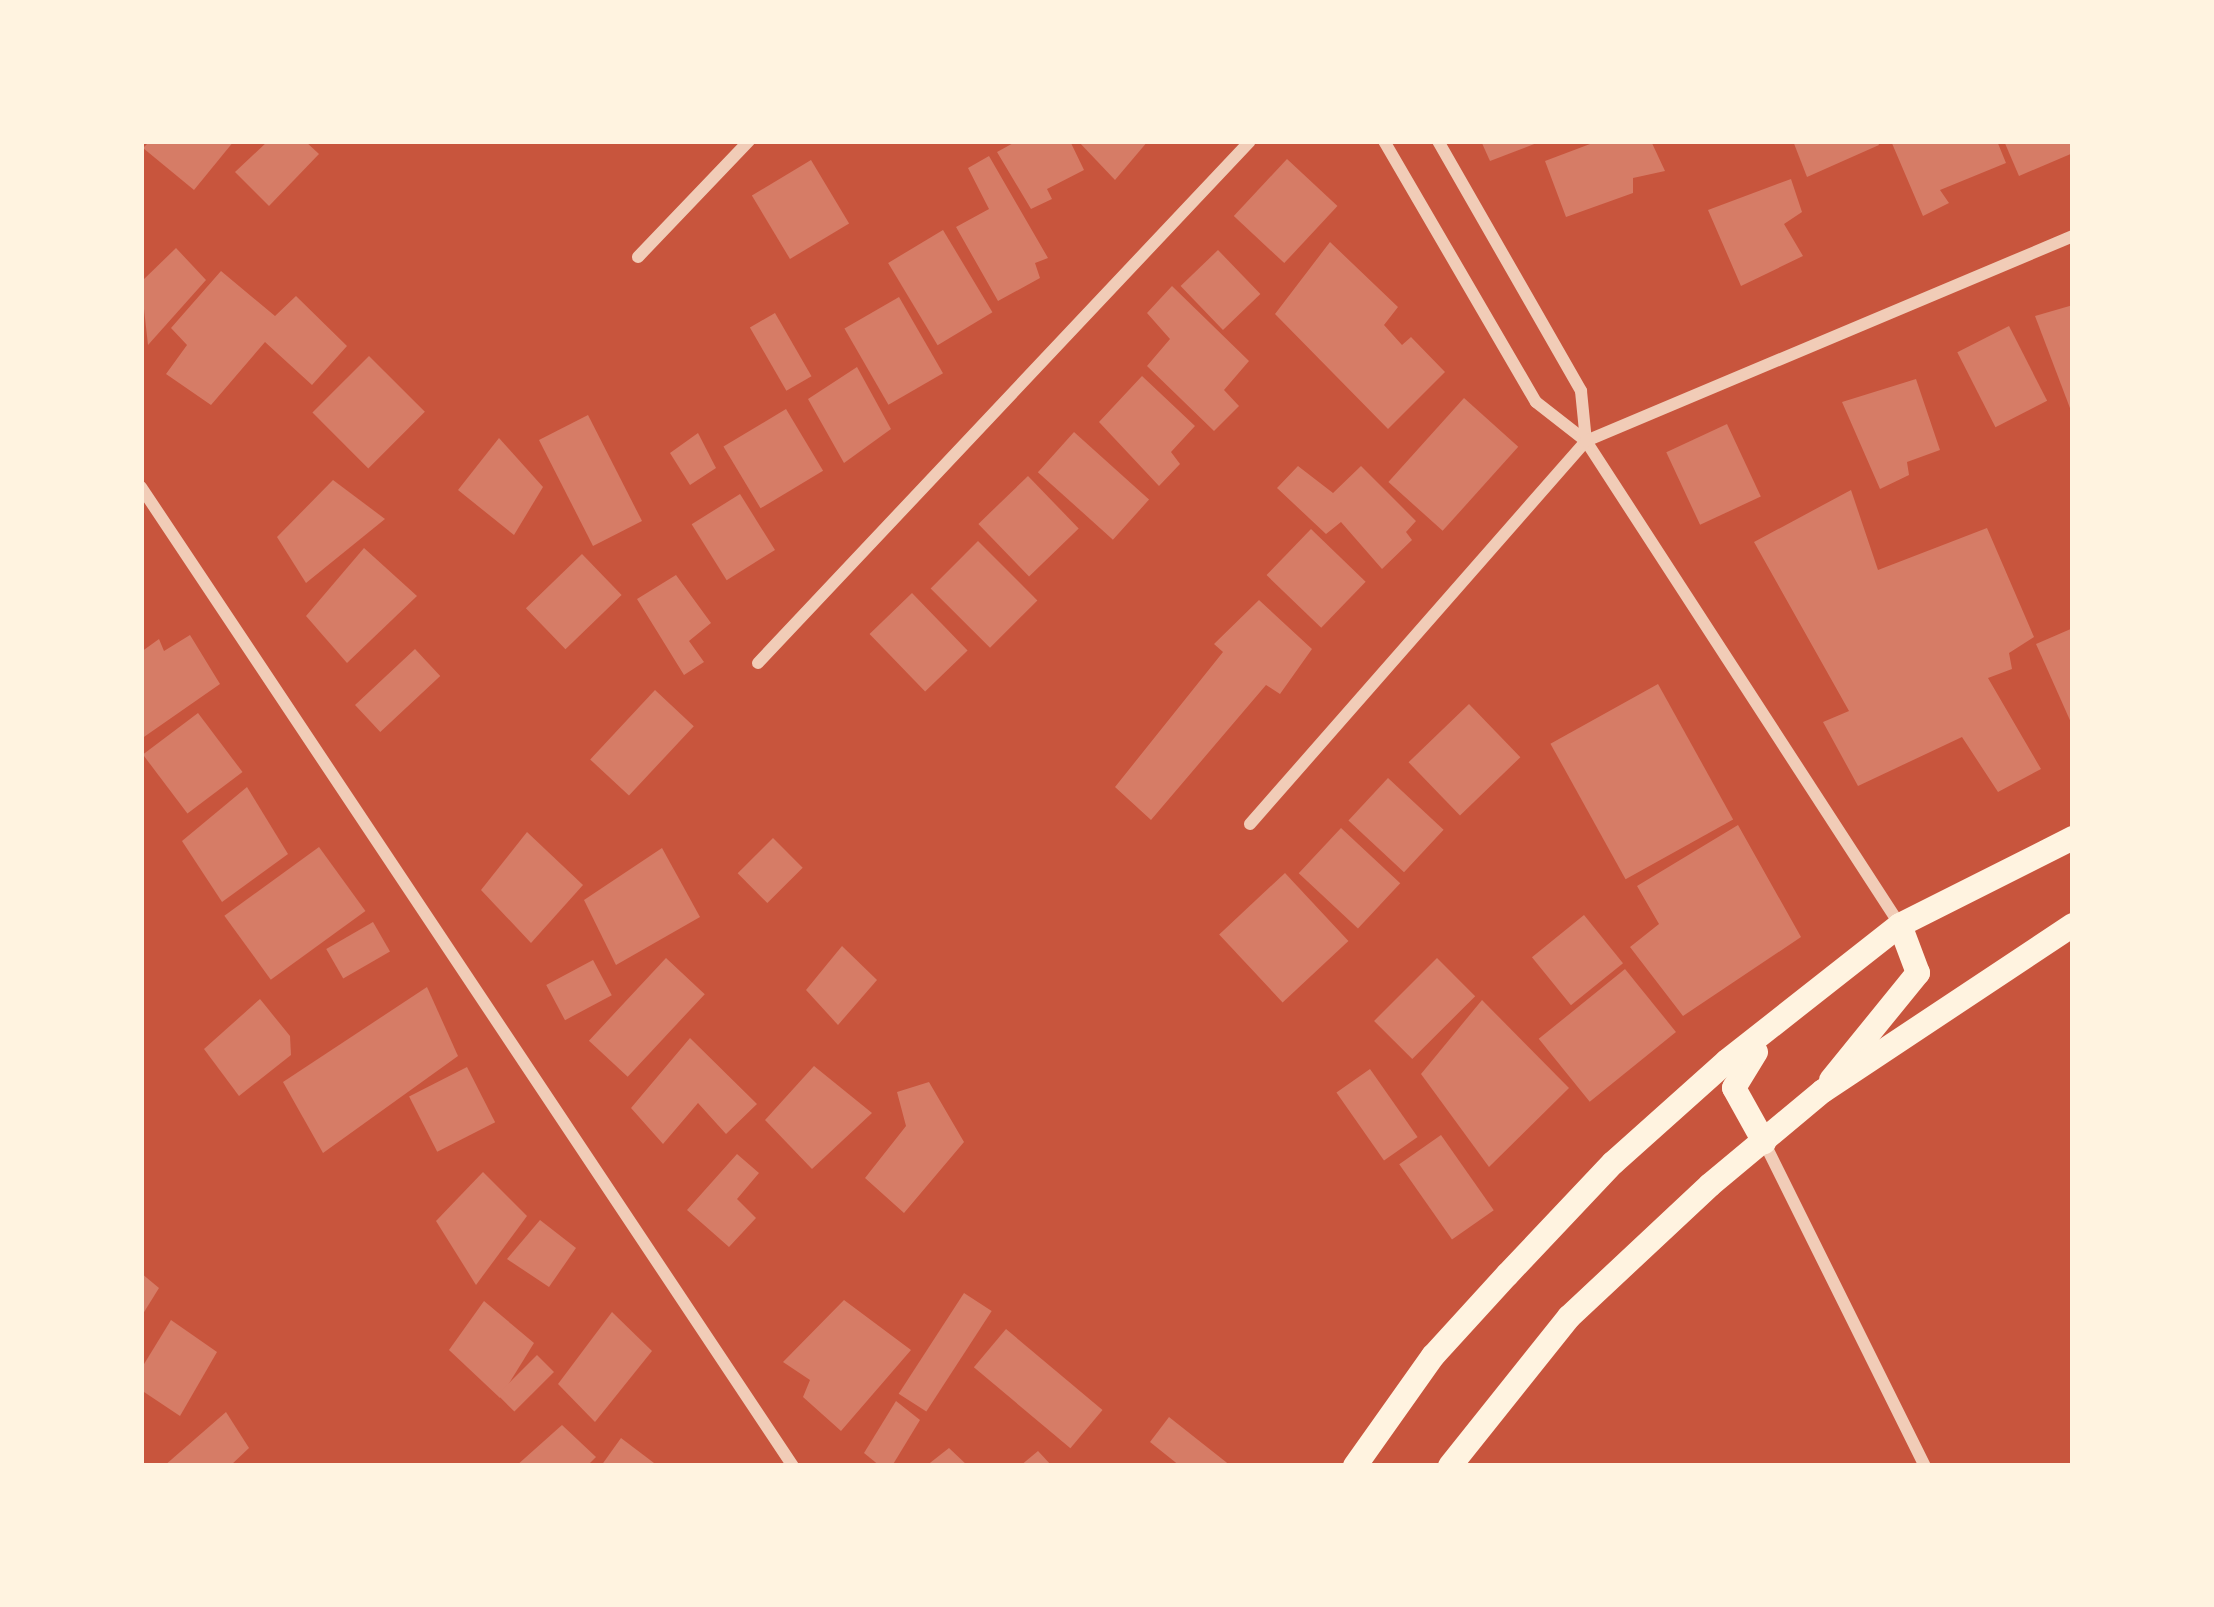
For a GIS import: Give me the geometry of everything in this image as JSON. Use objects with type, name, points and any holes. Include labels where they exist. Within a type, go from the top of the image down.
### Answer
[{"type":"main road","points":[[1355,1466],[1433,1356],[1612,1163],[1900,925],[2073,838]]},
{"type":"main road","points":[[1823,1091],[1918,974],[1900,925]]},
{"type":"main road","points":[[1450,1466],[1569,1317],[1764,1142],[1823,1091],[2073,925]]},
{"type":"main road","points":[[1764,1142],[1734,1088],[1793,1010]]},
{"type":"street","points":[[638,257],[749,141]]},
{"type":"street","points":[[758,663],[1250,141]]},
{"type":"street","points":[[1384,141],[1536,402],[1586,441],[1900,925]]},
{"type":"street","points":[[1438,141],[1580,391],[1586,441]]},
{"type":"street","points":[[1250,824],[1586,441],[2073,236]]},
{"type":"street","points":[[141,487],[793,1466]]},
{"type":"street","points":[[1764,1142],[1925,1466]]},
{"type":"building","points":[[150,141],[234,141],[194,190],[143,148]]},
{"type":"building","points":[[268,141],[305,141],[319,154],[269,206],[235,172]]},
{"type":"building","points":[[1017,141],[1070,141],[1084,170],[1047,189],[1052,199],[1031,209],[997,152]]},
{"type":"building","points":[[1078,141],[1148,141],[1115,180]]},
{"type":"building","points":[[1481,141],[1542,141],[1490,161]]},
{"type":"building","points":[[1598,141],[1651,141],[1665,171],[1633,178],[1633,193],[1566,217],[1545,161]]},
{"type":"building","points":[[1793,141],[1877,141],[1879,145],[1807,177]]},
{"type":"building","points":[[1891,141],[1997,141],[2006,163],[1940,190],[1949,203],[1923,216]]},
{"type":"building","points":[[2004,141],[2073,141],[2073,153],[2019,176]]},
{"type":"building","points":[[989,156],[1048,258],[1035,263],[1040,278],[998,301],[956,227],[989,209],[968,168]]},
{"type":"building","points":[[1287,159],[1337,206],[1284,263],[1234,216]]},
{"type":"building","points":[[811,160],[849,223],[790,259],[752,196]]},
{"type":"building","points":[[1791,179],[1802,212],[1784,224],[1803,256],[1741,286],[1708,210]]},
{"type":"building","points":[[943,230],[992,312],[938,345],[888,263]]},
{"type":"building","points":[[1330,242],[1398,307],[1384,325],[1402,345],[1411,337],[1445,372],[1388,429],[1275,314]]},
{"type":"building","points":[[176,248],[206,280],[148,345],[141,282]]},
{"type":"building","points":[[1218,250],[1260,294],[1223,330],[1181,286]]},
{"type":"building","points":[[221,271],[275,316],[296,296],[347,346],[312,385],[265,342],[211,405],[166,374],[187,345],[171,328]]},
{"type":"building","points":[[1172,286],[1249,361],[1224,390],[1239,406],[1214,431],[1147,366],[1170,339],[1147,313]]},
{"type":"building","points":[[899,297],[943,373],[888,405],[844,328]]},
{"type":"building","points":[[2073,305],[2073,416],[2035,316]]},
{"type":"building","points":[[775,313],[812,376],[786,391],[750,328]]},
{"type":"building","points":[[2009,326],[2047,401],[1995,427],[1957,352]]},
{"type":"building","points":[[369,356],[425,412],[368,468],[312,413]]},
{"type":"building","points":[[857,367],[891,429],[844,463],[808,399]]},
{"type":"building","points":[[1142,376],[1195,426],[1171,452],[1180,464],[1159,486],[1099,422]]},
{"type":"building","points":[[1916,379],[1940,450],[1907,462],[1909,475],[1880,489],[1842,402]]},
{"type":"building","points":[[1464,398],[1518,447],[1443,531],[1388,482]]},
{"type":"building","points":[[786,409],[823,471],[761,508],[723,447]]},
{"type":"building","points":[[588,415],[642,521],[593,546],[539,440]]},
{"type":"building","points":[[1727,424],[1761,497],[1700,525],[1666,452]]},
{"type":"building","points":[[1074,432],[1149,500],[1113,540],[1038,472]]},
{"type":"building","points":[[698,433],[716,468],[690,485],[670,453]]},
{"type":"building","points":[[499,438],[543,487],[514,535],[458,490]]},
{"type":"building","points":[[1298,466],[1333,493],[1361,466],[1416,521],[1406,532],[1412,540],[1382,569],[1341,522],[1326,534],[1277,488]]},
{"type":"building","points":[[1028,476],[1079,529],[1029,576],[978,524]]},
{"type":"building","points":[[333,480],[385,519],[306,583],[277,537]]},
{"type":"building","points":[[1851,490],[1878,570],[1987,528],[2034,637],[2009,653],[2012,669],[1988,678],[2041,769],[1998,792],[1962,737],[1858,786],[1823,722],[1849,711],[1754,542]]},
{"type":"building","points":[[740,494],[775,550],[727,580],[692,524]]},
{"type":"building","points":[[1311,529],[1366,582],[1321,628],[1267,575]]},
{"type":"building","points":[[978,541],[1037,600],[990,648],[931,588]]},
{"type":"building","points":[[364,548],[417,596],[347,663],[306,616]]},
{"type":"building","points":[[582,554],[622,595],[565,649],[526,608]]},
{"type":"building","points":[[676,575],[711,623],[689,641],[704,662],[684,675],[637,599]]},
{"type":"building","points":[[912,593],[968,651],[925,692],[870,634]]},
{"type":"building","points":[[1259,600],[1312,649],[1280,694],[1266,685],[1151,820],[1115,787],[1223,652],[1214,644]]},
{"type":"building","points":[[2073,628],[2073,727],[2036,644]]},
{"type":"building","points":[[190,635],[220,684],[141,739],[141,652],[159,639],[164,651]]},
{"type":"building","points":[[415,649],[440,676],[380,732],[355,705]]},
{"type":"building","points":[[1658,684],[1733,820],[1626,879],[1550,744]]},
{"type":"building","points":[[655,690],[694,726],[629,796],[590,759]]},
{"type":"building","points":[[1469,704],[1520,757],[1460,816],[1409,762]]},
{"type":"building","points":[[198,713],[243,772],[187,814],[143,755]]},
{"type":"building","points":[[1388,778],[1444,830],[1404,872],[1348,820]]},
{"type":"building","points":[[247,787],[288,854],[222,902],[182,841]]},
{"type":"building","points":[[1738,825],[1801,937],[1683,1016],[1630,947],[1659,924],[1637,886]]},
{"type":"building","points":[[1341,828],[1400,883],[1358,929],[1299,873]]},
{"type":"building","points":[[527,832],[583,885],[531,943],[481,890]]},
{"type":"building","points":[[773,838],[803,868],[767,903],[738,873]]},
{"type":"building","points":[[319,847],[365,911],[271,980],[224,916]]},
{"type":"building","points":[[662,848],[700,917],[616,965],[584,900]]},
{"type":"building","points":[[1285,873],[1348,941],[1283,1002],[1219,934]]},
{"type":"building","points":[[1584,915],[1623,963],[1571,1005],[1532,957]]},
{"type":"building","points":[[373,922],[390,951],[343,978],[326,949]]},
{"type":"building","points":[[842,946],[877,980],[838,1025],[806,990]]},
{"type":"building","points":[[666,958],[705,994],[628,1077],[589,1041]]},
{"type":"building","points":[[1437,958],[1475,996],[1412,1059],[1374,1021]]},
{"type":"building","points":[[593,960],[612,995],[565,1020],[546,985]]},
{"type":"building","points":[[1625,969],[1676,1032],[1590,1102],[1539,1039]]},
{"type":"building","points":[[427,987],[458,1056],[323,1153],[283,1082]]},
{"type":"building","points":[[260,999],[290,1036],[291,1055],[239,1096],[204,1049]]},
{"type":"building","points":[[1482,1000],[1569,1088],[1489,1167],[1421,1074]]},
{"type":"building","points":[[690,1038],[757,1104],[726,1134],[698,1103],[663,1144],[631,1108]]},
{"type":"building","points":[[814,1066],[872,1113],[812,1169],[765,1120]]},
{"type":"building","points":[[467,1067],[495,1122],[437,1152],[409,1097]]},
{"type":"building","points":[[1370,1069],[1418,1137],[1384,1161],[1336,1093]]},
{"type":"building","points":[[929,1082],[964,1142],[904,1213],[865,1178],[906,1126],[897,1092]]},
{"type":"building","points":[[1441,1135],[1494,1210],[1452,1240],[1399,1164]]},
{"type":"building","points":[[737,1154],[759,1173],[737,1199],[756,1218],[729,1247],[687,1210]]},
{"type":"building","points":[[483,1172],[527,1216],[476,1285],[436,1221]]},
{"type":"building","points":[[540,1220],[576,1248],[549,1287],[507,1259]]},
{"type":"building","points":[[141,1273],[159,1288],[141,1317]]},
{"type":"building","points":[[964,1293],[992,1311],[926,1412],[899,1394]]},
{"type":"building","points":[[844,1300],[911,1350],[841,1431],[803,1397],[810,1380],[783,1362]]},
{"type":"building","points":[[484,1301],[534,1343],[500,1398],[449,1350]]},
{"type":"building","points":[[612,1312],[652,1351],[595,1422],[558,1384]]},
{"type":"building","points":[[171,1320],[217,1352],[180,1416],[141,1390],[141,1369]]},
{"type":"building","points":[[1006,1329],[1103,1410],[1070,1448],[974,1367]]},
{"type":"building","points":[[537,1355],[554,1372],[514,1412],[497,1395]]},
{"type":"building","points":[[896,1401],[920,1420],[892,1466],[880,1466],[864,1453]]},
{"type":"building","points":[[226,1412],[249,1448],[230,1466],[164,1466]]},
{"type":"building","points":[[1169,1417],[1231,1466],[1180,1466],[1150,1442]]},
{"type":"building","points":[[562,1425],[596,1457],[587,1466],[516,1466]]},
{"type":"building","points":[[621,1438],[658,1466],[601,1466]]},
{"type":"building","points":[[949,1448],[968,1466],[926,1466]]},
{"type":"building","points":[[1038,1451],[1052,1466],[1020,1466]]}]
